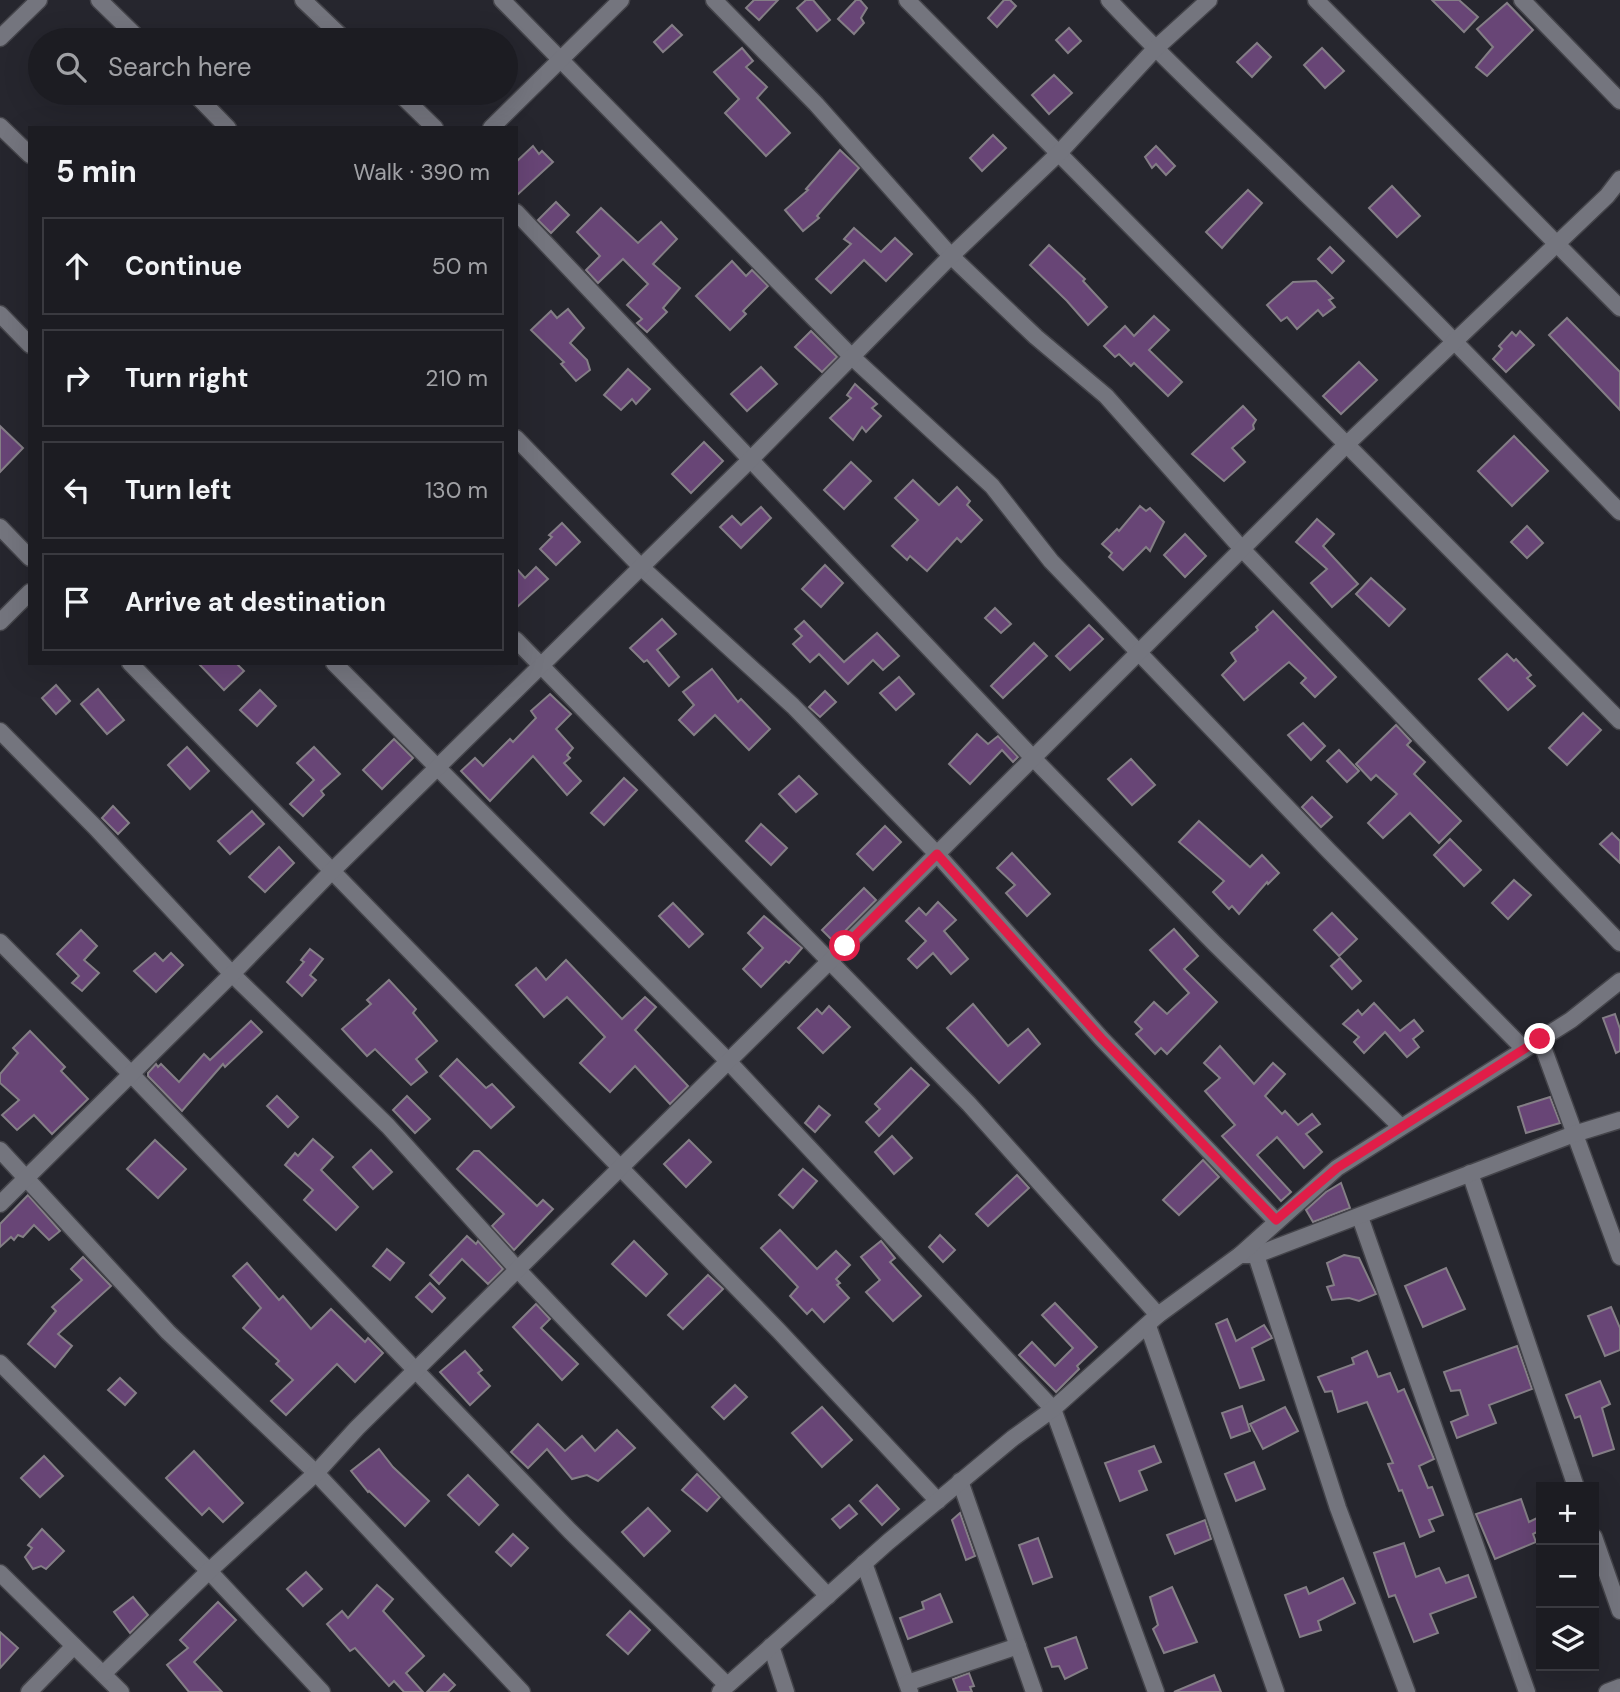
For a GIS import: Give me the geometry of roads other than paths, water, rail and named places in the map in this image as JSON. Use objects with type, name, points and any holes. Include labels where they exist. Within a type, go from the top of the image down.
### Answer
[{"type":"street","points":[[0,38],[39,0]]},
{"type":"street","points":[[99,0],[128,28]]},
{"type":"street","points":[[303,0],[332,28]]},
{"type":"street","points":[[502,0],[852,356],[992,486],[1052,561],[1329,851],[1524,1049]]},
{"type":"street","points":[[518,101],[621,0]]},
{"type":"street","points":[[714,0],[816,104],[951,256],[1036,337],[1106,396],[1242,549],[1620,943]]},
{"type":"street","points":[[907,0],[1620,721]]},
{"type":"street","points":[[1109,0],[1155,49],[1307,194],[1456,342],[1620,512]]},
{"type":"street","points":[[0,1204],[232,975],[331,872],[642,568],[951,256],[1059,152],[1155,49],[1209,0]]},
{"type":"street","points":[[1316,0],[1620,308]]},
{"type":"street","points":[[1522,0],[1620,101]]},
{"type":"street","points":[[206,105],[226,126]]},
{"type":"street","points":[[411,105],[433,126]]},
{"type":"street","points":[[493,126],[514,105]]},
{"type":"street","points":[[0,126],[28,153]]},
{"type":"street","points":[[103,1674],[209,1571],[316,1473],[357,1428],[831,960],[1346,445],[1607,196],[1620,179]]},
{"type":"street","points":[[518,214],[1033,758],[1401,1127]]},
{"type":"street","points":[[0,314],[28,343]]},
{"type":"street","points":[[518,440],[642,568],[793,706],[937,854],[1101,1038],[1276,1220]]},
{"type":"street","points":[[0,527],[28,556]]},
{"type":"street","points":[[0,622],[28,594]]},
{"type":"street","points":[[518,642],[969,1104],[1153,1320],[1276,1692]]},
{"type":"street","points":[[132,665],[779,1331],[938,1501]]},
{"type":"street","points":[[336,665],[728,1061],[1053,1409],[1156,1692]]},
{"type":"street","points":[[0,731],[95,827],[232,975],[388,1126],[518,1270],[828,1596]]},
{"type":"street","points":[[0,942],[132,1075],[724,1689],[864,1563],[960,1481],[1053,1409],[1153,1320],[1248,1255],[1360,1217],[1574,1134],[1620,1120]]},
{"type":"street","points":[[1248,1255],[1276,1220],[1337,1168],[1571,1020],[1620,981]]},
{"type":"street","points":[[1540,1039],[1620,1257]]},
{"type":"street","points":[[0,1150],[168,1332],[316,1473],[522,1692]]},
{"type":"street","points":[[1470,1173],[1574,1482]]},
{"type":"street","points":[[1360,1217],[1527,1692]]},
{"type":"street","points":[[1248,1255],[1407,1692]]},
{"type":"street","points":[[0,1363],[209,1571],[322,1692]]},
{"type":"street","points":[[960,1481],[1034,1692]]},
{"type":"street","points":[[1597,1545],[1620,1611]]},
{"type":"street","points":[[864,1563],[909,1688],[1018,1646]]},
{"type":"street","points":[[0,1573],[121,1692]]},
{"type":"street","points":[[29,1692],[74,1646]]},
{"type":"street","points":[[771,1646],[786,1692]]},
{"type":"street","points":[[1607,1692],[1620,1687]]}]
